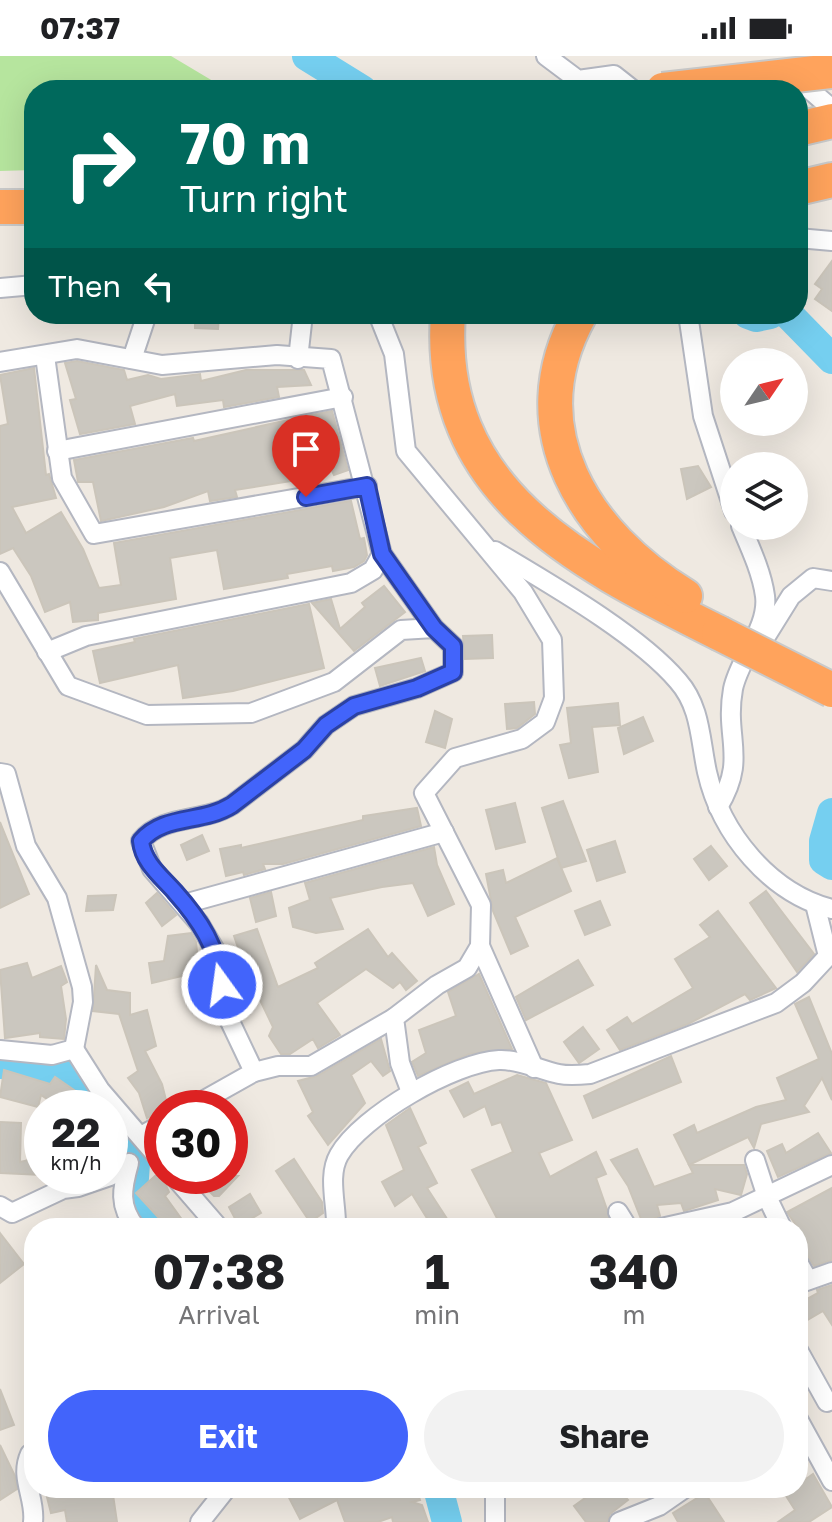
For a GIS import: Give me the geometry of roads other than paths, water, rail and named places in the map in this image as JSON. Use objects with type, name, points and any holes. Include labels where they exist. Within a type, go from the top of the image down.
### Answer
[{"type":"highway","points":[[752,80],[832,71]]},
{"type":"highway","points":[[808,127],[832,121]]},
{"type":"highway","points":[[808,186],[832,180]]},
{"type":"highway","points":[[0,207],[24,207]]},
{"type":"highway","points":[[448,324],[450,380],[461,417],[478,455],[503,493],[533,523],[611,579],[832,673]]},
{"type":"highway","points":[[575,324],[560,363],[557,411],[566,462],[580,495],[599,525],[655,578],[723,627],[832,690]]},
{"type":"street","points":[[546,56],[578,80],[614,75],[620,80]]},
{"type":"street","points":[[824,56],[809,89],[832,109]]},
{"type":"street","points":[[808,239],[832,241]]},
{"type":"street","points":[[0,288],[24,286]]},
{"type":"street","points":[[132,359],[144,324]]},
{"type":"street","points":[[298,359],[302,324]]},
{"type":"street","points":[[382,324],[394,354],[406,451],[523,592],[552,640],[554,698],[545,722],[522,739],[455,758],[424,793],[481,905],[480,946],[534,1068]]},
{"type":"street","points":[[689,324],[703,416],[720,468]]},
{"type":"street","points":[[0,362],[77,349],[162,365],[277,355],[298,359],[331,359],[367,486],[382,554],[434,628],[453,646],[453,672],[417,688],[354,706],[326,725],[304,750],[219,813],[153,827],[141,841],[141,848],[152,869],[184,904],[219,957],[226,1013],[254,1072]]},
{"type":"street","points":[[45,356],[62,478],[94,534],[367,486]]},
{"type":"street","points":[[57,451],[343,397]]},
{"type":"street","points":[[718,807],[732,786],[736,769],[731,724],[734,687],[762,618],[765,598],[746,540]]},
{"type":"street","points":[[335,1218],[333,1177],[338,1156],[353,1137],[411,1092],[461,1068],[502,1059],[562,1075],[611,1069],[776,1003],[803,983],[828,956],[823,907],[781,887],[749,855],[718,807],[693,702],[678,681],[650,654],[560,590],[480,542]]},
{"type":"street","points":[[47,652],[86,636],[351,583],[373,570],[382,554]]},
{"type":"street","points":[[0,572],[68,686],[147,715],[251,713],[334,682],[401,630],[434,628]]},
{"type":"street","points":[[734,687],[747,679],[769,627],[791,596],[813,578],[832,581]]},
{"type":"street","points":[[0,773],[6,774],[26,846],[57,898],[82,987],[83,1002],[74,1049],[139,1149],[144,1152]]},
{"type":"street","points":[[184,904],[444,832]]},
{"type":"street","points":[[222,1090],[254,1072],[278,1066],[311,1066],[394,1018],[437,985],[467,968],[480,946]]},
{"type":"street","points":[[394,1018],[400,1063],[411,1092]]},
{"type":"street","points":[[0,1050],[52,1055],[74,1049]]},
{"type":"street","points":[[128,1159],[144,1144]]},
{"type":"street","points":[[130,1218],[124,1208],[121,1191],[139,1149]]},
{"type":"street","points":[[755,1160],[777,1218]]},
{"type":"street","points":[[706,1218],[733,1212],[832,1165]]},
{"type":"street","points":[[0,1206],[12,1213],[52,1194]]},
{"type":"street","points":[[190,1194],[210,1218]]},
{"type":"street","points":[[618,1212],[622,1218]]},
{"type":"street","points":[[808,1280],[832,1272]]},
{"type":"street","points":[[808,1366],[830,1401],[808,1413]]},
{"type":"street","points":[[808,1437],[832,1481]]},
{"type":"street","points":[[32,1498],[35,1504],[33,1522]]},
{"type":"street","points":[[200,1522],[219,1498]]},
{"type":"street","points":[[495,1498],[495,1522]]},
{"type":"street","points":[[619,1522],[671,1498]]},
{"type":"street","points":[[659,1506],[671,1522]]},
{"type":"waterway","points":[[307,56],[346,80]]},
{"type":"waterway","points":[[798,324],[832,359]]},
{"type":"waterway","points":[[832,813],[824,841],[824,860],[832,865]]},
{"type":"waterway","points":[[0,1064],[58,1070],[86,1090]]},
{"type":"waterway","points":[[128,1153],[135,1164],[132,1205],[143,1218]]},
{"type":"waterway","points":[[441,1498],[447,1522]]}]
